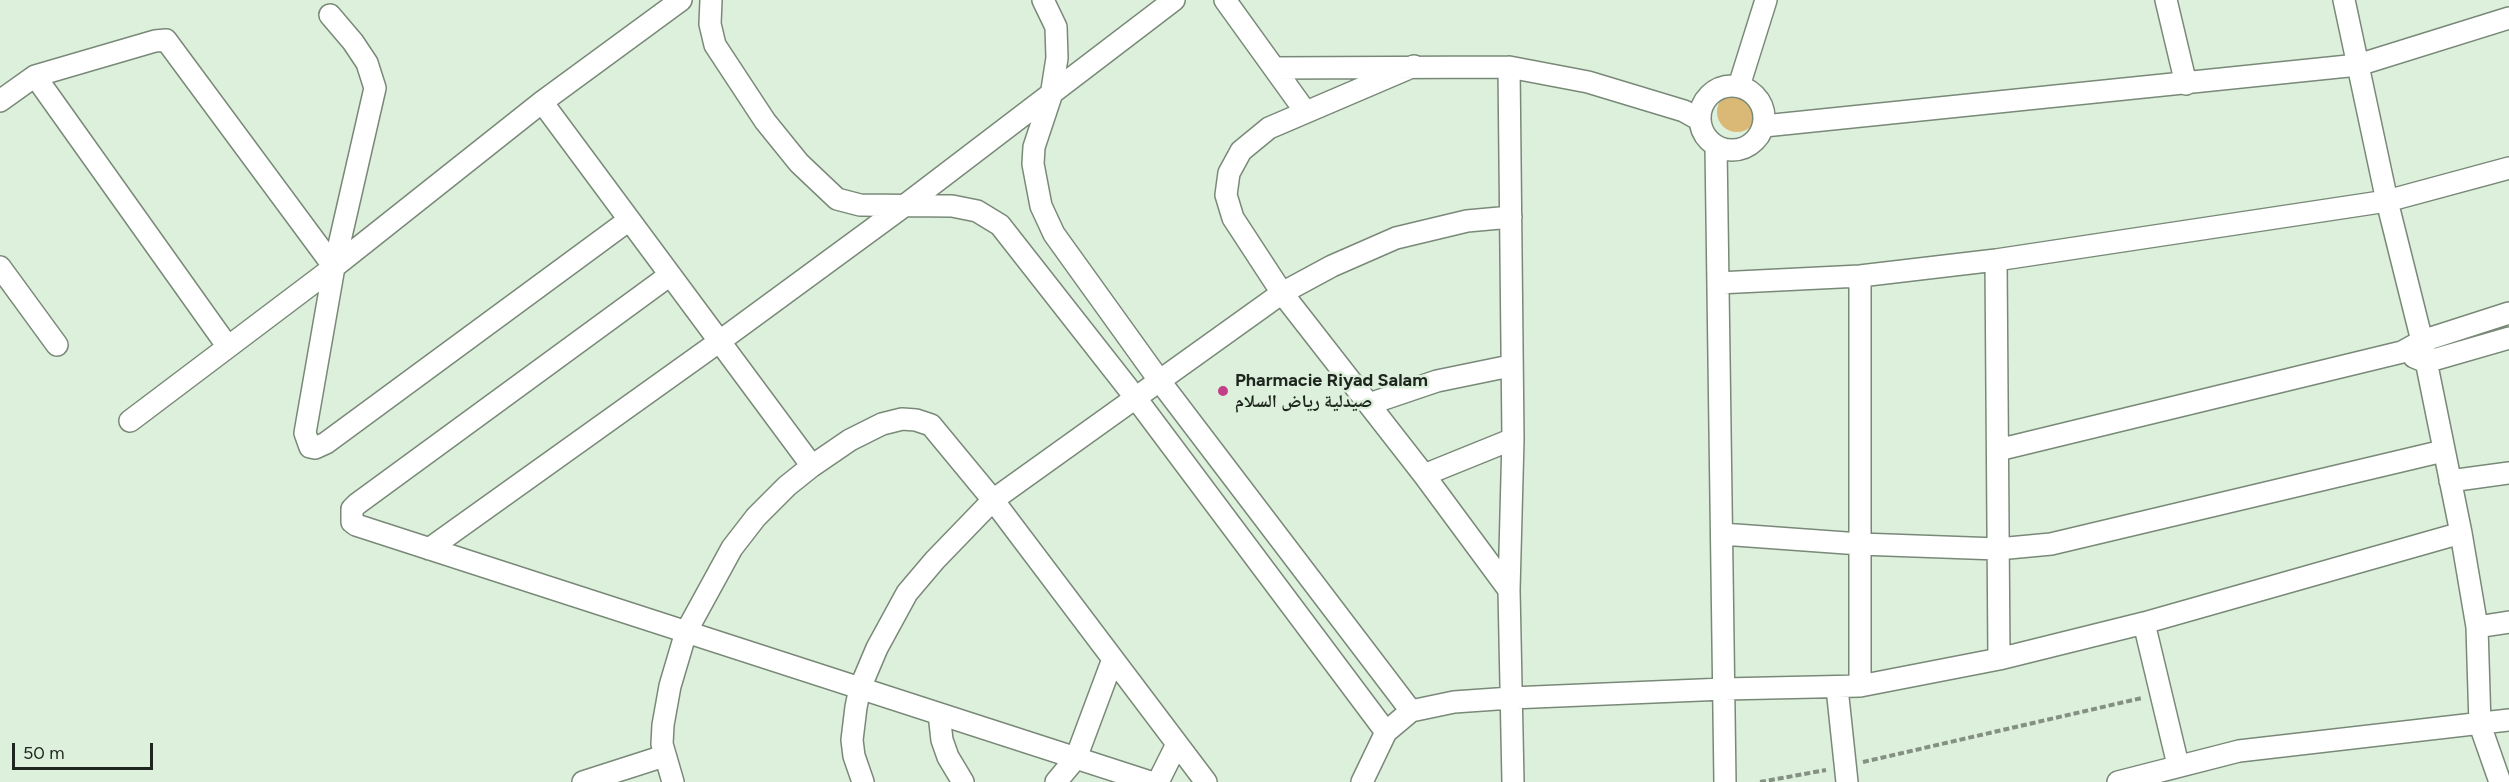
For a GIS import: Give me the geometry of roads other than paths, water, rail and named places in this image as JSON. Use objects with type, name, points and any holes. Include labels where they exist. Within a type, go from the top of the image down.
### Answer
[{"type":"street","points":[[130,421],[334,267],[542,102],[681,0]]},
{"type":"street","points":[[711,0],[710,24],[716,45],[765,121],[799,163],[837,199],[860,206],[952,206],[977,211],[1000,225],[1135,397],[1386,732]]},
{"type":"street","points":[[1043,0],[1056,27],[1057,58],[1051,96],[1034,147],[1036,186],[1041,206],[1054,234],[1159,380],[1411,711]]},
{"type":"street","points":[[429,549],[904,206],[1174,0]]},
{"type":"street","points":[[1225,0],[1305,111]]},
{"type":"street","points":[[1739,86],[1766,0]]},
{"type":"street","points":[[2166,0],[2186,84]]},
{"type":"street","points":[[2344,0],[2387,201],[2422,341],[2461,533],[2477,627],[2480,725],[2500,782]]},
{"type":"street","points":[[330,15],[367,63],[375,88],[334,267],[305,433],[308,446],[313,448],[326,443],[629,220]]},
{"type":"street","points":[[1764,126],[2358,65],[2509,18]]},
{"type":"street","points":[[0,101],[35,76],[155,41],[166,40],[334,267]]},
{"type":"street","points":[[1274,68],[1414,66],[1509,68],[1588,82],[1684,111],[1700,120]]},
{"type":"street","points":[[1414,66],[1269,128],[1241,151],[1229,173],[1226,195],[1233,218],[1282,293],[1424,475],[1509,590]]},
{"type":"street","points":[[1509,68],[1510,366],[1513,439],[1509,590],[1513,782]]},
{"type":"street","points":[[35,76],[228,348]]},
{"type":"street","points":[[1739,86],[1749,90],[1763,105],[1764,126],[1760,135],[1745,148],[1736,150],[1716,146],[1705,135],[1700,120],[1701,108],[1706,98],[1721,87],[1739,86]]},
{"type":"street","points":[[542,102],[812,466]]},
{"type":"street","points":[[1716,146],[1725,782]]},
{"type":"street","points":[[1718,283],[1860,276],[1996,260],[2387,201],[2509,168]]},
{"type":"street","points":[[863,782],[854,756],[852,740],[856,707],[860,688],[891,620],[907,593],[935,560],[993,500],[1282,293],[1332,266],[1396,238],[1467,221],[1511,217]]},
{"type":"street","points":[[1996,260],[1999,659]]},
{"type":"street","points":[[0,267],[57,345]]},
{"type":"street","points":[[670,275],[352,509],[351,518],[356,525],[1150,782]]},
{"type":"street","points":[[1860,276],[1860,686]]},
{"type":"street","points":[[1998,450],[2402,352],[2422,341],[2509,313]]},
{"type":"street","points":[[2402,352],[2426,362],[2509,338]]},
{"type":"street","points":[[1369,404],[1437,381],[1510,366]]},
{"type":"street","points":[[673,782],[664,756],[663,725],[670,686],[686,632],[732,548],[756,518],[787,486],[812,466],[850,440],[882,424],[902,419],[916,420],[931,425],[993,500],[1206,782]]},
{"type":"street","points":[[1424,475],[1513,439]]},
{"type":"street","points":[[1722,534],[1860,544],[1998,549],[2051,544],[2443,451]]},
{"type":"street","points":[[2450,481],[2509,472]]},
{"type":"street","points":[[1362,782],[1386,732],[1411,711],[1454,702],[1512,698],[1860,686],[1999,659],[2144,624],[2461,533]]},
{"type":"street","points":[[2477,627],[2509,622]]},
{"type":"street","points":[[2144,624],[2178,765]]},
{"type":"street","points":[[1056,782],[1076,758],[1113,659]]},
{"type":"street","points":[[1837,688],[1846,774]]},
{"type":"street","points":[[939,714],[942,740],[948,757],[963,782]]},
{"type":"street","points":[[2118,782],[2178,765],[2239,752],[2509,720]]},
{"type":"street","points":[[1158,782],[1177,744]]},
{"type":"street","points":[[583,782],[664,756]]},
{"type":"place","name":"Pharmacie Riyad Salam صيدلية رياض السلام","points":[[1223,391]]}]
